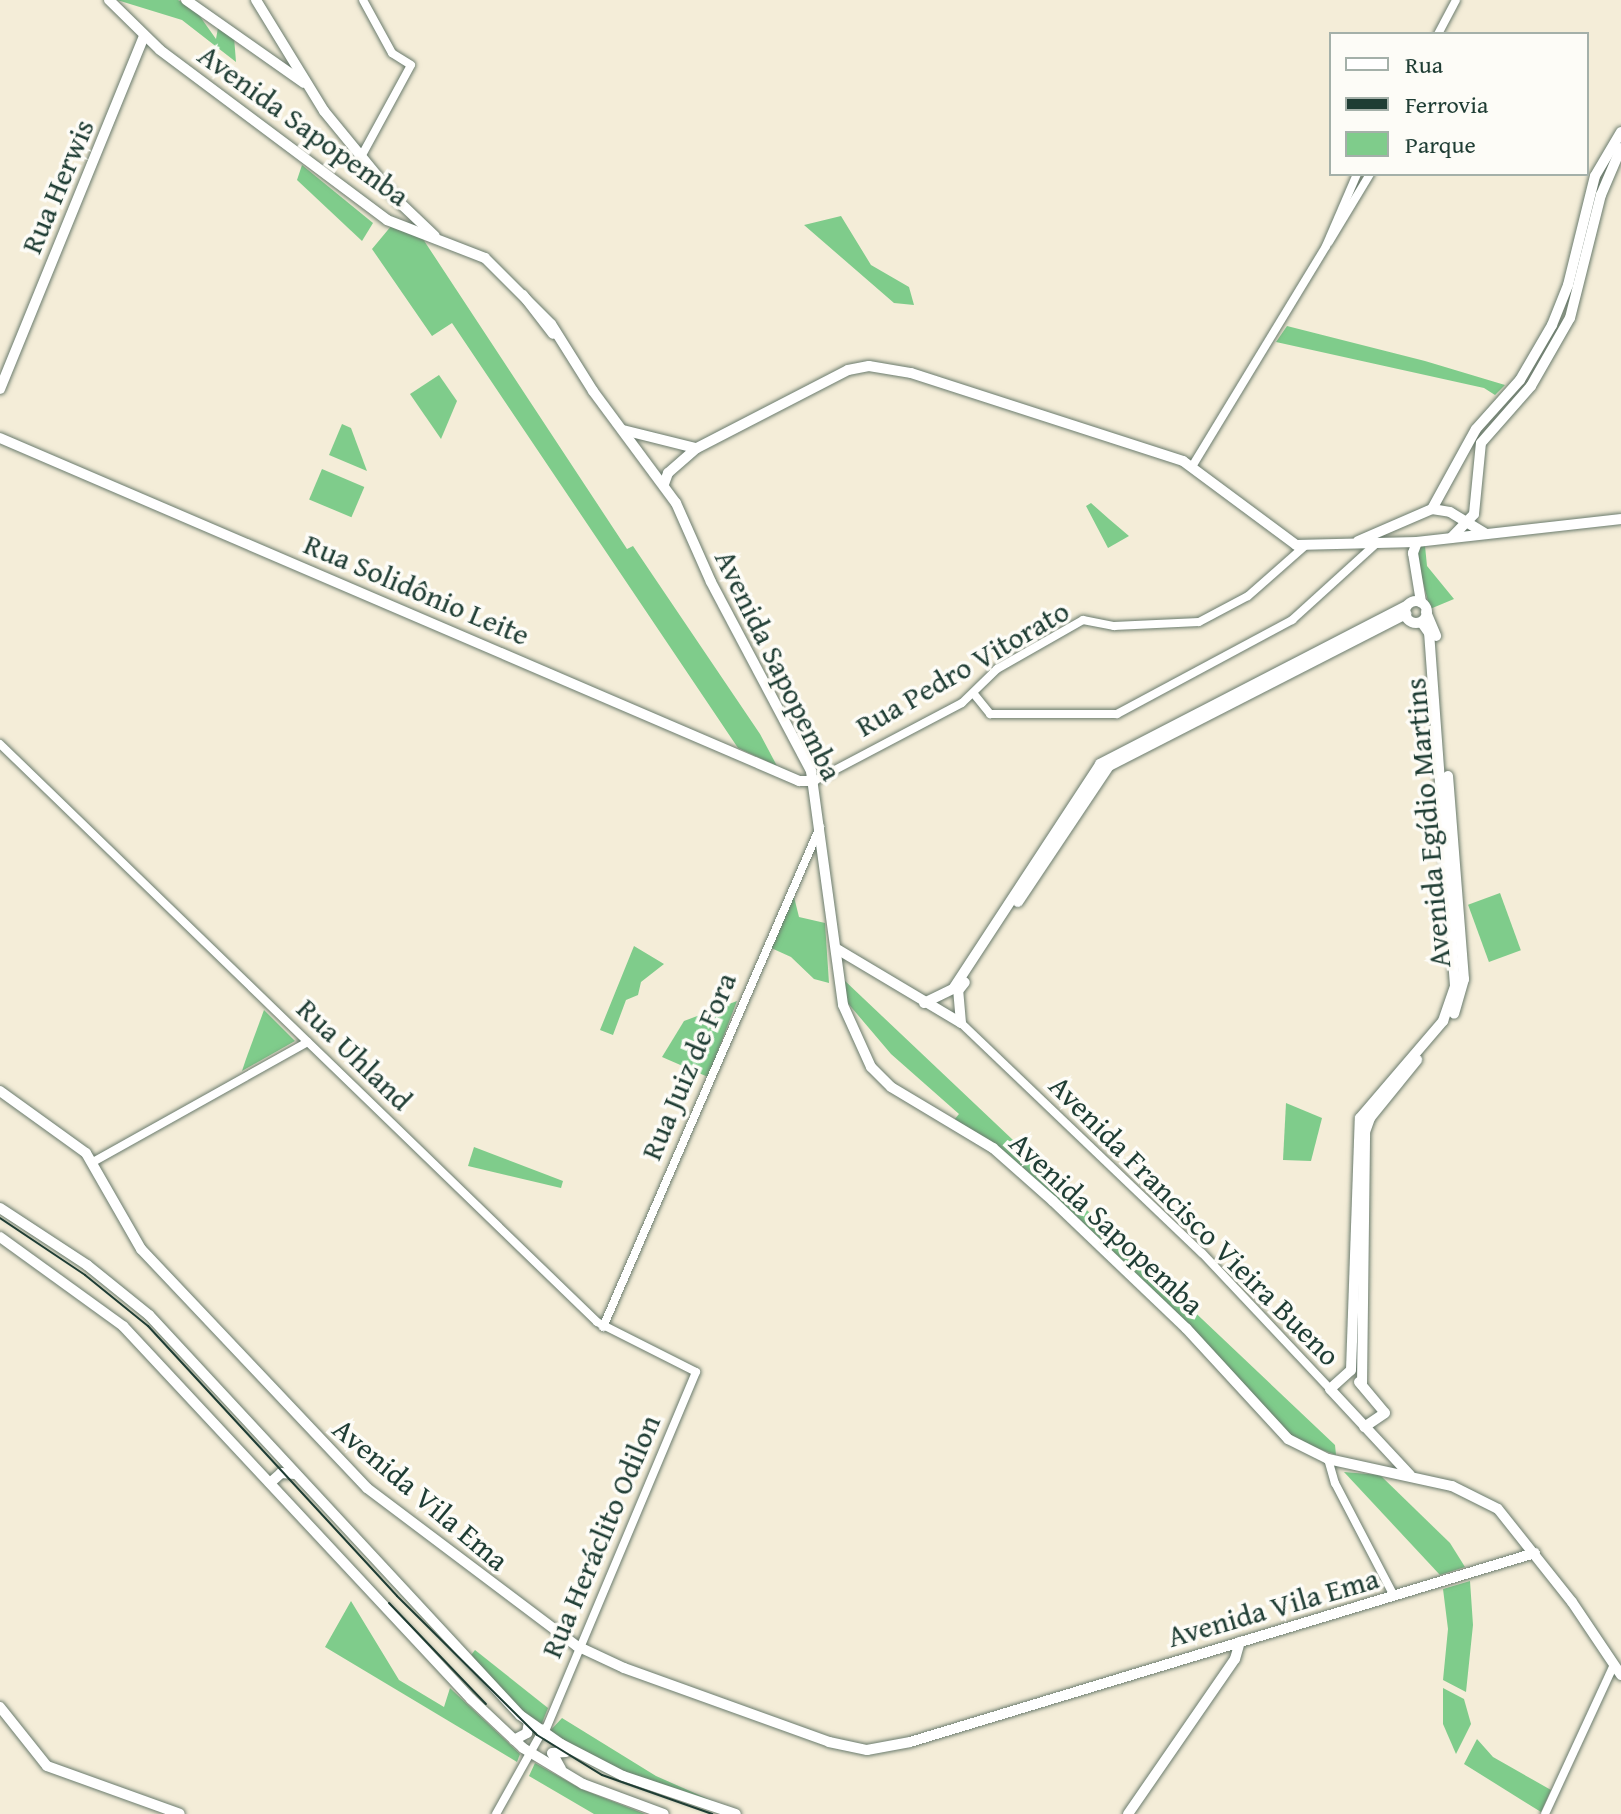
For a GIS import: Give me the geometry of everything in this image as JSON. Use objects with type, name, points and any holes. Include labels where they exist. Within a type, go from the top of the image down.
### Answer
[{"type":"main road","points":[[186,0],[306,84]]},
{"type":"main road","points":[[256,0],[306,84],[389,191],[430,234]]},
{"type":"main road","name":"Avenida Sapopemba","points":[[111,1],[144,44],[367,207],[485,258],[551,324],[555,336],[623,430],[638,440],[663,477],[814,781],[845,1016],[881,1078],[999,1153],[1186,1328],[1276,1429],[1328,1459],[1410,1475],[1481,1498],[1507,1517],[1621,1675]]},
{"type":"main road","name":"Rua Herwis","points":[[0,389],[144,44]]},
{"type":"main road","points":[[1353,544],[1432,509],[1485,417],[1520,380],[1544,341],[1571,275],[1595,176],[1621,132]]},
{"type":"main road","points":[[1449,539],[1469,522],[1476,503],[1485,437],[1526,393],[1561,337],[1577,299],[1601,195],[1621,148]]},
{"type":"main road","points":[[367,207],[383,205],[389,191]]},
{"type":"main road","points":[[663,477],[697,448],[848,370],[869,366],[911,373],[1193,465],[1286,540],[1306,545],[1412,543],[1484,532],[1621,519]]},
{"type":"main road","name":"Rua Solidônio Leite","points":[[0,438],[799,781],[814,781]]},
{"type":"main road","points":[[638,440],[679,448],[697,448]]},
{"type":"main road","points":[[679,448],[683,460]]},
{"type":"main road","points":[[1476,503],[1484,532]]},
{"type":"main road","points":[[1432,509],[1469,522],[1484,532]]},
{"type":"main road","points":[[1377,543],[1387,530]]},
{"type":"main road","name":"Avenida Egídio Martins","points":[[1362,1385],[1366,1127],[1453,1015],[1463,985],[1436,642],[1414,607],[1412,543]]},
{"type":"main road","points":[[1414,607],[1422,623]]},
{"type":"main road","points":[[1414,607],[1422,623]]},
{"type":"main road","points":[[924,1003],[953,989],[1100,764],[1414,607]]},
{"type":"main road","points":[[961,1023],[958,991],[1098,776],[1414,607]]},
{"type":"main road","name":"Avenida Egídio Martins","points":[[1346,1379],[1351,1370],[1358,1125],[1364,1111],[1443,1021],[1455,986],[1429,633],[1422,623]]},
{"type":"main road","points":[[837,949],[961,1023]]},
{"type":"main road","name":"Avenida Vila Ema","points":[[0,1091],[93,1162],[141,1249],[341,1466],[577,1646],[694,1694],[856,1749],[930,1735],[1535,1553]]},
{"type":"main road","points":[[0,1208],[87,1265],[149,1315],[529,1722],[543,1733],[623,1776]]},
{"type":"main road","points":[[0,1237],[123,1326],[514,1740],[567,1777],[664,1814]]},
{"type":"main road","points":[[1330,1389],[1346,1379],[1362,1385],[1385,1413],[1364,1427]]},
{"type":"main road","name":"Avenida Francisco Vieira Bueno","points":[[1330,1389],[1410,1475]]},
{"type":"main road","points":[[1391,1454],[1394,1472]]},
{"type":"main road","points":[[270,1483],[281,1473],[297,1474]]},
{"type":"main road","points":[[1128,1814],[1235,1659],[1240,1642]]},
{"type":"main road","points":[[0,1696],[54,1768]]},
{"type":"main road","points":[[0,1707],[35,1756],[54,1768],[180,1814]]},
{"type":"main road","points":[[514,1740],[527,1733],[529,1722]]},
{"type":"main road","points":[[567,1777],[552,1759],[555,1750],[736,1814]]},
{"type":"street","points":[[362,155],[411,65],[392,53],[363,0]]},
{"type":"street","points":[[1439,32],[1456,0]]},
{"type":"street","points":[[1193,465],[1326,246],[1356,176]]},
{"type":"street","points":[[1326,246],[1340,230],[1369,176]]},
{"type":"street","points":[[974,694],[990,714],[1112,716],[1292,620],[1377,543]]},
{"type":"street","name":"Rua Pedro Vitorato","points":[[814,781],[974,694],[997,669],[1083,620],[1114,626],[1179,626],[1216,614],[1259,588],[1306,545]]},
{"type":"street","name":"Rua Uhland","points":[[0,744],[603,1327],[696,1372]]},
{"type":"street","name":"Rua Juiz de Fora","points":[[603,1327],[821,826]]},
{"type":"street","name":"Avenida Francisco Vieira Bueno","points":[[961,1023],[1202,1253],[1330,1389]]},
{"type":"street","points":[[93,1162],[308,1042]]},
{"type":"street","name":"Rua Heráclito Odilon","points":[[496,1814],[549,1720],[577,1646],[696,1372]]},
{"type":"street","points":[[1328,1459],[1335,1483],[1394,1596]]},
{"type":"street","points":[[1545,1814],[1614,1665]]},
{"type":"green space","points":[[117,0],[178,0],[194,8],[216,39],[218,28],[234,37],[236,62],[182,20]]},
{"type":"green space","points":[[302,165],[373,223],[362,241],[297,180]]},
{"type":"green space","points":[[841,216],[871,265],[909,287],[914,305],[894,303],[804,225]]},
{"type":"green space","points":[[392,225],[421,236],[627,549],[633,546],[760,734],[777,766],[738,748],[452,323],[432,336],[372,249]]},
{"type":"green space","points":[[1287,326],[1505,385],[1495,395],[1484,388],[1276,342]]},
{"type":"green space","points":[[439,375],[457,401],[441,439],[410,394]]},
{"type":"green space","points":[[342,424],[351,428],[367,471],[329,455]]},
{"type":"green space","points":[[322,469],[364,487],[351,517],[309,499]]},
{"type":"green space","points":[[1091,503],[1129,536],[1108,548],[1086,506]]},
{"type":"green space","points":[[1425,546],[1427,566],[1454,599],[1430,609],[1416,555],[1419,547]]},
{"type":"green space","points":[[793,893],[799,917],[825,923],[829,983],[814,979],[791,957],[769,947]]},
{"type":"green space","points":[[1500,893],[1521,950],[1489,962],[1468,905]]},
{"type":"green space","points":[[634,946],[664,964],[641,982],[638,995],[626,1000],[613,1035],[600,1030]]},
{"type":"green space","points":[[844,980],[1335,1445],[1336,1455],[1300,1442],[1277,1424],[988,1140],[954,1120],[959,1114],[891,1054],[846,1001]]},
{"type":"green space","points":[[737,1001],[708,1077],[662,1057],[684,1021]]},
{"type":"green space","points":[[264,1010],[295,1041],[242,1071],[246,1059]]},
{"type":"green space","points":[[1286,1103],[1322,1118],[1311,1161],[1283,1160]]},
{"type":"green space","points":[[474,1147],[563,1181],[561,1188],[468,1166]]},
{"type":"green space","points":[[1344,1472],[1380,1475],[1450,1543],[1465,1567],[1440,1575]]},
{"type":"green space","points":[[1470,1581],[1473,1625],[1466,1692],[1443,1680],[1448,1629],[1443,1589]]},
{"type":"green space","points":[[351,1601],[399,1680],[444,1707],[450,1688],[520,1754],[517,1762],[325,1647]]},
{"type":"green space","points":[[475,1650],[548,1708],[540,1728],[468,1659]]},
{"type":"green space","points":[[1443,1688],[1464,1699],[1471,1724],[1456,1754],[1443,1724]]},
{"type":"green space","points":[[562,1718],[656,1776],[717,1803],[627,1775],[549,1732]]},
{"type":"green space","points":[[1477,1739],[1493,1757],[1551,1790],[1541,1812],[1464,1764]]},
{"type":"green space","points":[[535,1763],[581,1789],[645,1814],[594,1814],[529,1776]]},
{"type":"railway","points":[[0,1218],[85,1275],[148,1326],[397,1596],[537,1735],[602,1775],[712,1814]]},
{"type":"railway","points":[[389,1603],[486,1704]]}]
